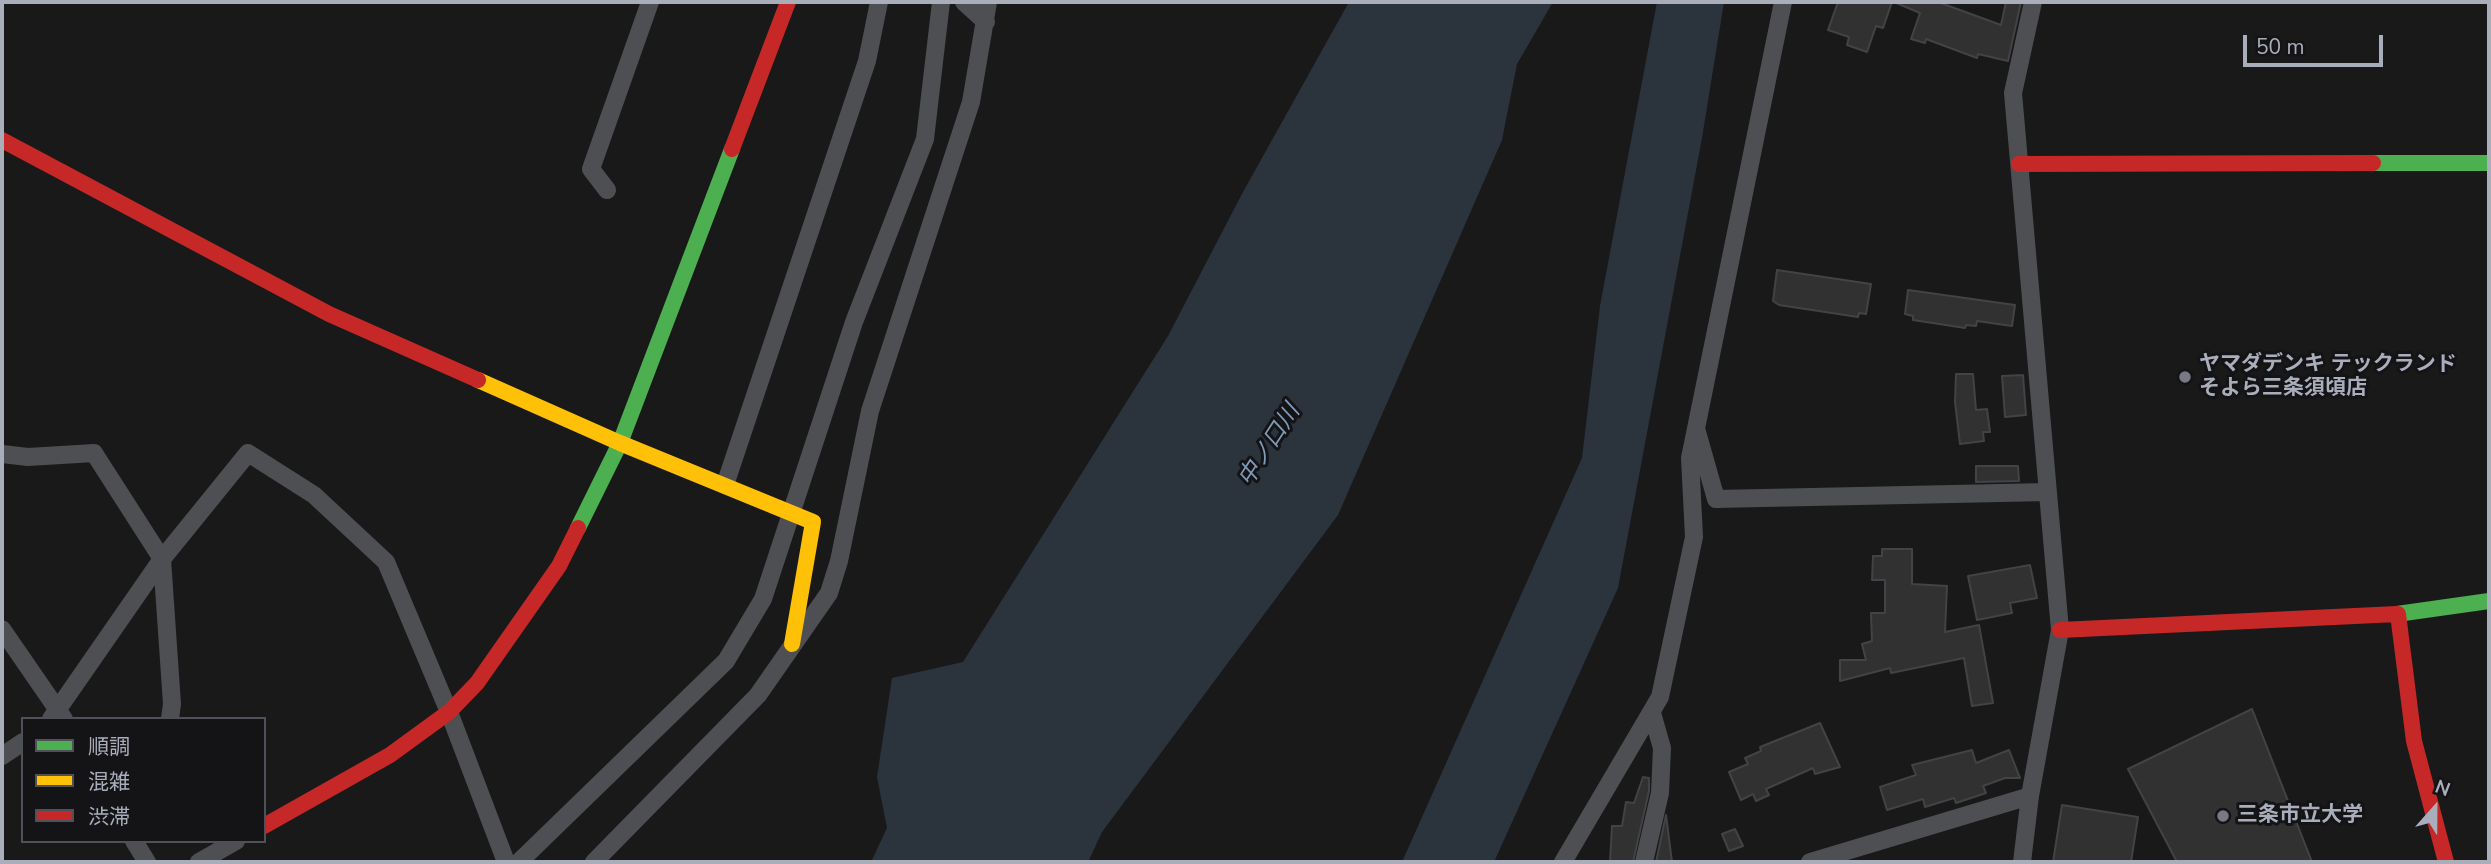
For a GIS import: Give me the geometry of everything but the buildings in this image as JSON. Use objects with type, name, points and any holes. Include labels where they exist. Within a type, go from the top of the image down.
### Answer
[{"type":"street","points":[[607,190],[591,169],[650,2]]},
{"type":"street","points":[[266,825],[390,755],[449,712],[477,683],[559,566],[620,443],[788,2]]},
{"type":"street","points":[[724,485],[867,61],[879,2]]},
{"type":"street","points":[[519,862],[726,661],[764,599],[854,322],[925,139],[941,2]]},
{"type":"street","points":[[964,2],[986,22]]},
{"type":"street","points":[[594,862],[758,695],[829,593],[836,572],[870,411],[971,102],[988,2]]},
{"type":"street","points":[[1563,862],[1660,697],[1694,537],[1690,458],[1783,2]]},
{"type":"street","points":[[2022,862],[2030,796],[2060,630],[2013,93],[2033,2]]},
{"type":"street","points":[[2,140],[329,314],[620,443],[813,522],[792,644]]},
{"type":"street","points":[[2019,164],[2489,163]]},
{"type":"street","points":[[1696,428],[1716,499],[2048,492]]},
{"type":"street","points":[[2,454],[29,457],[94,453],[162,559],[172,705],[170,717]]},
{"type":"street","points":[[2,629],[58,716],[162,559],[248,453],[314,495],[386,562],[449,712],[506,862]]},
{"type":"street","points":[[2060,630],[2281,622],[2398,614],[2489,601]]},
{"type":"street","points":[[2398,614],[2414,741],[2446,862]]},
{"type":"street","points":[[1644,862],[1660,793],[1662,748],[1652,713]]},
{"type":"street","points":[[1810,862],[2030,796]]},
{"type":"street","points":[[135,843],[147,862]]},
{"type":"street","points":[[199,862],[230,851]]},
{"type":"water","name":"中ノ口川","points":[[1349,2],[1553,2],[1517,64],[1502,140],[1338,515],[1102,832],[1088,862],[871,862],[887,828],[877,777],[892,678],[963,662],[1168,336],[1243,192]]},
{"type":"water","points":[[1657,2],[1724,2],[1702,138],[1618,588],[1494,862],[1402,862],[1582,458],[1600,306]]},
{"type":"traffic: fast","points":[[578,528],[620,443],[732,149]]},
{"type":"traffic: fast","points":[[2373,163],[2489,163]]},
{"type":"traffic: fast","points":[[2397,614],[2489,601]]},
{"type":"traffic: slow","points":[[478,380],[620,443],[813,522],[792,644]]},
{"type":"traffic: jam","points":[[732,149],[788,2]]},
{"type":"traffic: jam","points":[[2,140],[329,314],[478,380]]},
{"type":"traffic: jam","points":[[2019,164],[2373,163]]},
{"type":"traffic: jam","points":[[266,825],[390,755],[449,712],[477,683],[559,566],[578,528]]},
{"type":"traffic: jam","points":[[2060,630],[2397,614]]},
{"type":"traffic: jam","points":[[2398,614],[2414,741],[2446,862]]},
{"type":"place","name":"ヤマダデンキ テックランド そよら三条須頃店","points":[[2185,377]]},
{"type":"place","name":"三条市立大学","points":[[2223,816]]}]
